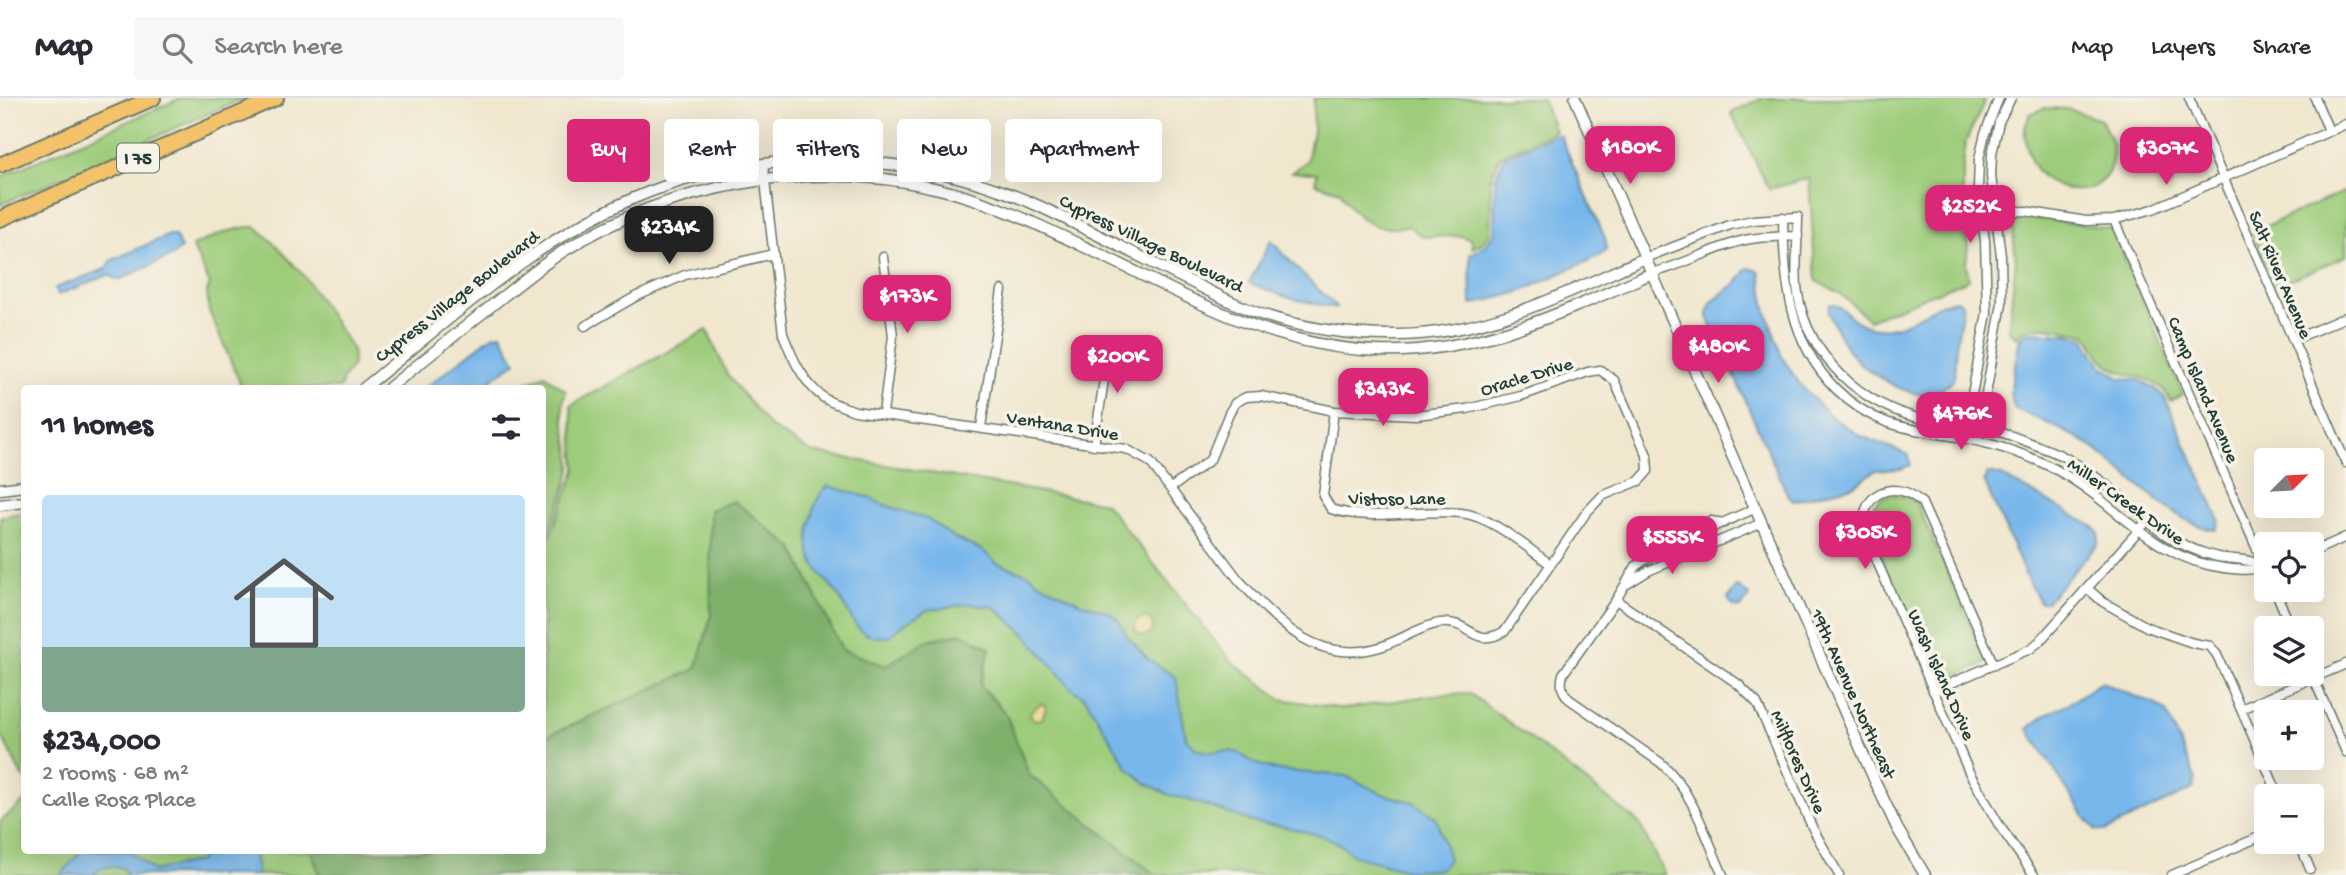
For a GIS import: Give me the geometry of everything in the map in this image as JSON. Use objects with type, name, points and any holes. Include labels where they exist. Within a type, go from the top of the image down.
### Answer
[{"type":"highway","name":"I 75","points":[[0,165],[153,98]]},
{"type":"highway","name":"I 75","points":[[0,219],[276,98]]},
{"type":"street","name":"19th Avenue Northeast","points":[[1575,98],[1880,793],[1925,875]]},
{"type":"street","points":[[1970,439],[1973,425],[1970,405],[1987,313],[1982,212],[1978,189],[1979,159],[1990,118],[1999,98]]},
{"type":"street","points":[[1973,425],[1983,411],[2002,303],[2001,256],[1991,176],[1992,154],[1999,122],[2011,98]]},
{"type":"street","name":"Salt River Avenue","points":[[2189,98],[2346,463]]},
{"type":"street","points":[[2315,98],[2329,131]]},
{"type":"street","points":[[1990,118],[1999,122]]},
{"type":"street","points":[[1982,212],[2025,211],[2086,221],[2114,220],[2153,209],[2346,124]]},
{"type":"street","name":"Cypress Village Boulevard","points":[[368,385],[523,261],[584,222],[635,198],[708,173],[763,164],[814,161],[879,164],[987,185],[1038,206],[1256,312],[1323,329],[1360,334],[1437,332],[1507,317],[1645,258]]},
{"type":"street","name":"Ventana Drive","points":[[763,164],[783,334],[792,359],[807,381],[824,398],[855,411],[1126,449],[1150,462],[1252,594],[1297,635],[1336,652],[1379,647],[1440,623],[1458,624],[1481,638],[1495,637],[1505,631],[1550,564]]},
{"type":"street","name":"Cypress Village Boulevard","points":[[393,385],[532,273],[564,251],[612,225],[660,205],[708,191],[764,180],[886,178],[941,189],[1002,209],[1248,325],[1297,340],[1343,348],[1404,350],[1479,340],[1545,320],[1652,273]]},
{"type":"street","points":[[1645,258],[1730,225],[1783,217]]},
{"type":"street","name":"Miller Creek Drive","points":[[2254,561],[2214,556],[2190,548],[2166,535],[2095,477],[2054,453],[2004,433],[1973,425],[1929,421],[1908,415],[1859,392],[1824,355],[1808,327],[1797,285],[1798,217],[1783,217],[1786,288],[1797,331],[1818,367],[1838,391],[1868,413],[1888,423],[1908,430],[1970,439],[2007,449],[2052,467],[2116,509],[2155,543],[2186,559],[2210,566],[2254,571]]},
{"type":"street","name":"Camp Island Avenue","points":[[2114,220],[2254,541]]},
{"type":"street","points":[[1652,273],[1669,269],[1733,243],[1757,238],[1798,236]]},
{"type":"street","points":[[585,326],[635,297],[685,275],[773,254]]},
{"type":"street","points":[[883,257],[893,336],[883,413]]},
{"type":"street","points":[[981,427],[1002,290]]},
{"type":"street","points":[[2293,340],[2346,317]]},
{"type":"street","points":[[1094,445],[1110,341]]},
{"type":"street","name":"Oracle Drive","points":[[1171,488],[1210,460],[1229,413],[1235,403],[1246,397],[1261,396],[1334,411],[1416,415],[1467,409],[1521,396],[1600,370],[1614,380],[1647,455],[1648,471],[1639,481],[1602,496],[1586,513],[1550,564]]},
{"type":"street","name":"Vistoso Lane","points":[[1334,411],[1323,496],[1331,509],[1340,513],[1462,513],[1487,521],[1550,564]]},
{"type":"street","points":[[0,489],[21,486]]},
{"type":"street","name":"Wash Island Drive","points":[[1994,664],[1922,503],[1913,494],[1900,490],[1889,489],[1877,494],[1868,505],[1862,520],[1865,534],[1969,772],[1999,825],[2034,875]]},
{"type":"street","points":[[0,505],[21,502]]},
{"type":"street","points":[[1723,875],[1691,804],[1672,773],[1569,699],[1562,688],[1563,674],[1616,600],[1636,566],[1655,553],[1702,533],[1711,521],[1725,523],[1756,508]]},
{"type":"street","points":[[1933,691],[2030,649],[2039,642],[2147,520]]},
{"type":"street","points":[[1624,585],[1648,571],[1762,523]]},
{"type":"street","points":[[1702,533],[1707,545]]},
{"type":"street","points":[[2324,547],[2346,537]]},
{"type":"street","points":[[1686,539],[1692,552]]},
{"type":"street","points":[[2088,589],[2103,602],[2147,627],[2210,646],[2217,655],[2274,784]]},
{"type":"street","name":"Milflores Drive","points":[[1616,600],[1738,684],[1757,703],[1813,829],[1839,875]]},
{"type":"street","points":[[2324,672],[2346,664]]},
{"type":"street","points":[[2241,709],[2290,686]]},
{"type":"street","points":[[2316,686],[2346,752]]},
{"type":"street","points":[[2172,875],[2254,839]]},
{"type":"street","points":[[2303,854],[2310,869]]},
{"type":"green space","points":[[181,98],[244,98],[0,205],[0,177]]},
{"type":"green space","points":[[1314,98],[1542,98],[1555,131],[1500,156],[1491,179],[1490,233],[1482,243],[1472,248],[1472,240],[1460,236],[1424,237],[1408,226],[1376,226],[1360,216],[1340,191],[1315,183],[1317,173],[1292,172],[1307,161],[1313,131]]},
{"type":"green space","points":[[1762,98],[1986,98],[1966,141],[1963,164],[1963,213],[1969,279],[1869,320],[1841,294],[1816,281],[1809,178],[1769,189],[1731,113]]},
{"type":"green space","points":[[2045,108],[2068,109],[2101,120],[2113,150],[2110,169],[2101,182],[2088,189],[2073,190],[2057,186],[2043,177],[2033,164],[2025,127],[2030,114]]},
{"type":"green space","points":[[2346,191],[2346,256],[2275,286],[2252,232]]},
{"type":"green space","points":[[2011,215],[2112,229],[2183,394],[2171,401],[2165,391],[2149,380],[2113,368],[2102,359],[2086,335],[2039,327],[2030,328],[2016,337],[2008,330],[2016,261]]},
{"type":"green space","points":[[256,227],[304,276],[352,349],[353,365],[341,385],[241,385],[209,311],[207,292],[210,284],[192,246],[225,232]]},
{"type":"green space","points":[[707,330],[728,376],[769,426],[811,452],[1105,503],[1231,661],[1281,699],[1344,709],[1433,695],[1469,693],[1639,823],[1665,875],[1155,875],[1029,775],[1006,714],[980,685],[990,648],[962,633],[928,640],[885,666],[842,650],[793,548],[710,510],[711,617],[696,669],[546,737],[546,546],[576,470],[571,405]]},
{"type":"green space","points":[[545,375],[566,391],[563,409],[571,467],[564,494],[546,538],[546,385],[522,385]]},
{"type":"green space","points":[[1890,494],[1910,498],[1918,506],[1987,662],[1936,685],[1870,532],[1871,509],[1878,500]]},
{"type":"green space","points":[[734,501],[793,548],[842,650],[885,666],[928,640],[962,633],[990,648],[980,685],[1006,714],[1029,775],[1155,875],[320,875],[312,854],[546,854],[546,737],[696,669],[711,617],[710,510]]},
{"type":"green space","points":[[21,513],[21,774],[0,732],[0,517]]},
{"type":"green space","points":[[21,804],[21,854],[312,854],[320,875],[0,875],[0,822]]},
{"type":"sand","points":[[1144,618],[1150,621],[1153,627],[1150,633],[1144,636],[1138,633],[1135,627],[1138,621]]},
{"type":"sand","points":[[1042,703],[1046,707],[1042,719],[1035,720],[1030,715],[1031,711]]},
{"type":"water","points":[[1553,135],[1560,135],[1605,238],[1607,249],[1601,255],[1520,292],[1471,305],[1470,254],[1485,245],[1494,234],[1495,180],[1504,157]]},
{"type":"water","points":[[169,235],[175,236],[181,248],[174,255],[119,280],[108,275],[58,295],[55,288],[108,268],[110,261]]},
{"type":"water","points":[[1271,240],[1336,308],[1289,298],[1249,283]]},
{"type":"water","points":[[1748,268],[1760,271],[1766,309],[1782,357],[1801,386],[1833,418],[1861,436],[1909,455],[1910,465],[1902,469],[1876,470],[1853,486],[1793,501],[1788,496],[1708,317],[1710,304],[1737,282]]},
{"type":"water","points":[[1958,300],[1963,305],[1954,379],[1931,394],[1900,388],[1859,362],[1839,335],[1828,312],[1830,304],[1835,305],[1866,326],[1893,327],[1905,324],[1946,302]]},
{"type":"water","points":[[2029,332],[2067,334],[2084,338],[2100,364],[2120,378],[2139,380],[2155,388],[2165,398],[2220,521],[2216,530],[2200,526],[2166,507],[2079,439],[2014,408],[2010,394],[2020,337]]},
{"type":"water","points":[[501,334],[516,362],[487,385],[429,385],[492,336]]},
{"type":"water","points":[[1988,473],[2002,476],[2094,527],[2099,533],[2098,544],[2046,602],[2040,602],[2030,585],[1984,481]]},
{"type":"water","points":[[828,486],[871,498],[929,520],[956,539],[982,550],[997,563],[1030,575],[1040,583],[1079,602],[1109,612],[1118,619],[1127,636],[1148,659],[1176,677],[1186,738],[1196,749],[1239,753],[1254,763],[1275,770],[1346,776],[1382,794],[1413,802],[1436,818],[1449,859],[1437,870],[1406,870],[1355,856],[1337,842],[1319,835],[1252,822],[1167,794],[1146,783],[1128,768],[1086,699],[1070,687],[1027,636],[994,607],[969,604],[927,610],[891,636],[870,636],[863,632],[816,567],[810,552],[809,529],[813,513],[818,498]]},
{"type":"water","points":[[1737,586],[1749,596],[1741,608],[1733,606],[1728,599]]},
{"type":"water","points":[[2101,682],[2159,706],[2166,712],[2196,779],[2193,789],[2105,831],[2096,830],[2086,819],[2028,729],[2044,716]]},
{"type":"water","points":[[78,854],[133,854],[154,871],[199,861],[205,854],[253,854],[258,875],[127,875],[123,868],[110,867],[93,875],[61,875]]}]
